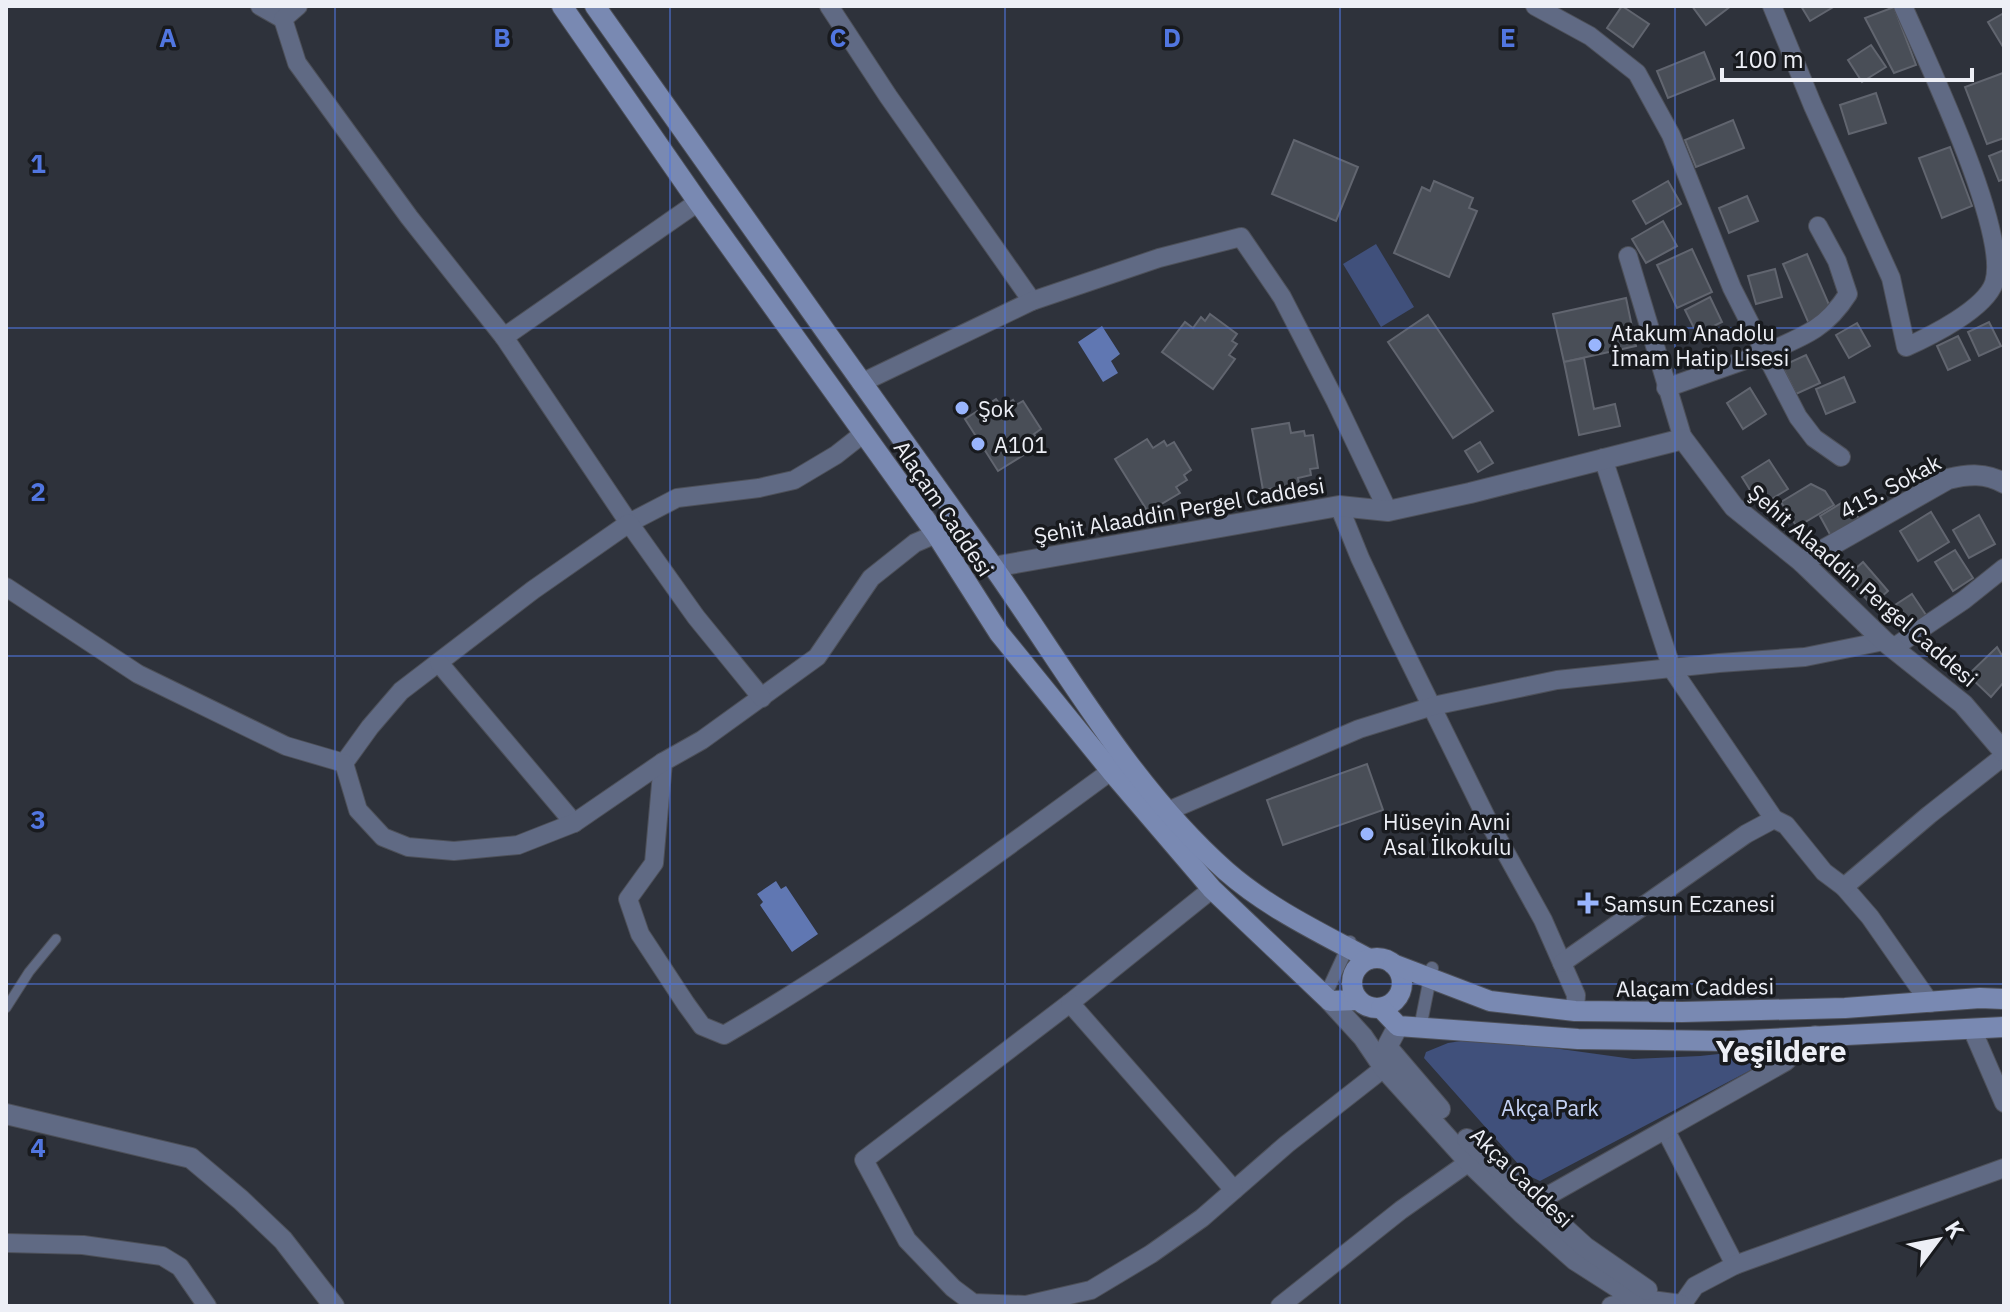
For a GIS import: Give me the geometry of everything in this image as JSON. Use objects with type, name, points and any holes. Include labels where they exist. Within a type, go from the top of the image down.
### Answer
[{"type":"main road","name":"Alaçam Caddesi","points":[[562,6],[936,534],[999,633],[1212,889],[1327,998]]},
{"type":"main road","name":"Alaçam Caddesi","points":[[595,6],[993,567],[1071,684],[1168,811],[1227,872],[1290,916],[1349,943],[1369,959]]},
{"type":"main road","points":[[1378,958],[1393,964],[1401,978],[1400,994],[1395,1001],[1381,1008],[1364,1005],[1353,993],[1352,976],[1369,959],[1378,958]]},
{"type":"main road","name":"Alaçam Caddesi","points":[[1393,964],[1431,973],[1490,1001],[1575,1011],[1682,1012],[2004,999]]},
{"type":"main road","points":[[1327,998],[1358,1000]]},
{"type":"main road","points":[[1381,1008],[1398,1026],[1578,1039],[1729,1041],[2004,1027]]},
{"type":"street","points":[[260,6],[283,19],[297,63],[409,217],[504,337],[696,617],[762,698]]},
{"type":"street","points":[[283,19],[298,6]]},
{"type":"street","points":[[829,6],[888,96],[1032,301]]},
{"type":"street","points":[[1535,6],[1590,36],[1637,73],[1671,135],[1732,288],[1798,417],[1814,438],[1841,457]]},
{"type":"street","points":[[1772,6],[1813,106],[1891,278],[1906,347],[1983,301],[1995,282],[1995,241],[1970,159],[1903,6]]},
{"type":"street","points":[[504,337],[698,202]]},
{"type":"street","points":[[1666,388],[1765,353],[1816,331],[1835,314],[1848,294],[1837,261],[1818,226]]},
{"type":"street","points":[[861,383],[1032,301],[1159,258],[1241,237],[1282,297],[1388,511]]},
{"type":"street","points":[[1628,256],[1683,439]]},
{"type":"street","points":[[344,763],[401,691],[544,582],[629,523],[677,498],[759,488],[794,480],[836,455],[864,433]]},
{"type":"street","name":"Şehit Alaaddin Pergel Caddesi","points":[[993,567],[1339,506],[1388,511],[1683,439],[1734,507],[1802,562],[1889,644],[1963,704],[2004,754]]},
{"type":"street","points":[[1603,458],[1672,669],[1774,819],[1786,825],[1824,872],[1844,887],[1870,917],[1930,1003]]},
{"type":"street","name":"415. Sokak","points":[[1802,562],[1948,479],[1969,474],[1992,477],[2004,483]]},
{"type":"street","points":[[1339,506],[1366,571],[1486,817],[1543,920],[1576,995],[1575,1011]]},
{"type":"street","points":[[344,763],[358,810],[383,837],[408,847],[454,851],[518,845],[574,823],[762,698],[817,657],[871,578],[915,543],[936,534]]},
{"type":"street","points":[[1168,811],[1359,729],[1433,706],[1557,680],[1805,657],[1889,644],[1964,600],[2004,568]]},
{"type":"street","points":[[6,587],[138,674],[286,746],[344,763]]},
{"type":"street","points":[[439,663],[574,823]]},
{"type":"street","points":[[1844,887],[2004,754]]},
{"type":"street","points":[[663,762],[654,863],[628,899],[640,934],[686,1004],[702,1026],[724,1035],[776,1005],[938,895],[1111,771]]},
{"type":"street","points":[[1562,963],[1746,834],[1774,819]]},
{"type":"street","points":[[1212,889],[1070,1003],[864,1160],[907,1240],[953,1288],[973,1303],[998,1305],[1026,1305],[1091,1290],[1151,1254],[1202,1218],[1287,1144],[1384,1068]]},
{"type":"street","points":[[1327,998],[1349,943]]},
{"type":"street","points":[[1420,1028],[1431,973]]},
{"type":"street","name":"Akça Caddesi","points":[[1327,998],[1363,1037],[1384,1068],[1410,1083],[1523,1214],[1575,1260],[1636,1299],[1682,1306]]},
{"type":"street","points":[[1070,1003],[1234,1190]]},
{"type":"street","points":[[1398,1026],[1387,1047],[1410,1083]]},
{"type":"street","points":[[1972,1029],[2004,1103]]},
{"type":"street","points":[[1535,1203],[1785,1062],[1815,1035]]},
{"type":"street","points":[[6,1114],[191,1158],[283,1240],[334,1306]]},
{"type":"street","points":[[1666,1131],[1735,1265]]},
{"type":"street","points":[[1280,1306],[1401,1210],[1474,1158]]},
{"type":"street","name":"Akça Caddesi","points":[[1474,1158],[1535,1203],[1585,1247],[1641,1287],[1682,1306]]},
{"type":"street","points":[[1682,1306],[1695,1286],[1735,1265],[2004,1168]]},
{"type":"street","points":[[6,1243],[83,1245],[162,1256],[180,1267],[207,1306]]},
{"type":"street","points":[[1611,1306],[1636,1299]]},
{"type":"lane","points":[[6,1008],[29,972],[56,939]]},
{"type":"green space","points":[[1376,244],[1414,307],[1381,327],[1343,264]]},
{"type":"green space","name":"Akça Park","points":[[1481,1038],[1633,1059],[1756,1050],[1766,1062],[1540,1181],[1529,1176],[1424,1058],[1426,1052],[1448,1043]]},
{"type":"shaded area","points":[[1102,326],[1120,354],[1111,361],[1118,373],[1103,382],[1078,342]]},
{"type":"shaded area","points":[[776,881],[781,889],[786,886],[818,934],[792,952],[760,905],[763,902],[757,894]]},
{"type":"building","points":[[1622,6],[1649,24],[1633,47],[1607,28]]},
{"type":"building","points":[[1692,6],[1731,6],[1706,25]]},
{"type":"building","points":[[1801,6],[1835,6],[1810,21]]},
{"type":"building","points":[[1894,7],[1916,65],[1894,73],[1865,18]]},
{"type":"building","points":[[2004,13],[2004,46],[2003,47],[1988,22]]},
{"type":"building","points":[[1871,45],[1886,67],[1862,82],[1848,60]]},
{"type":"building","points":[[1704,52],[1715,79],[1668,98],[1657,71]]},
{"type":"building","points":[[2003,73],[2004,138],[1987,144],[1965,87]]},
{"type":"building","points":[[1876,93],[1886,123],[1849,134],[1840,105]]},
{"type":"building","points":[[1733,120],[1744,148],[1696,167],[1685,140]]},
{"type":"building","points":[[1294,140],[1358,167],[1336,221],[1272,194]]},
{"type":"building","points":[[1950,147],[1972,206],[1942,218],[1919,158]]},
{"type":"building","points":[[2004,150],[2004,179],[1999,181],[1989,156]]},
{"type":"building","points":[[1434,181],[1473,198],[1469,208],[1477,211],[1449,277],[1394,253],[1422,187],[1430,191]]},
{"type":"building","points":[[1668,181],[1681,204],[1646,224],[1633,201]]},
{"type":"building","points":[[1747,196],[1758,221],[1729,233],[1719,208]]},
{"type":"building","points":[[1663,221],[1677,246],[1646,263],[1632,239]]},
{"type":"building","points":[[1692,249],[1712,292],[1677,308],[1657,265]]},
{"type":"building","points":[[1807,254],[1833,314],[1809,324],[1783,264]]},
{"type":"building","points":[[1775,269],[1782,297],[1756,304],[1748,276]]},
{"type":"building","points":[[1710,297],[1722,322],[1697,334],[1685,310]]},
{"type":"building","points":[[1626,298],[1636,346],[1564,362],[1553,314]]},
{"type":"building","points":[[1210,314],[1237,334],[1232,341],[1237,344],[1229,355],[1235,359],[1213,389],[1162,352],[1185,322],[1193,328],[1201,317],[1205,321]]},
{"type":"building","points":[[1428,315],[1493,411],[1453,438],[1388,342]]},
{"type":"building","points":[[1989,322],[2001,346],[1979,356],[1968,332]]},
{"type":"building","points":[[1857,323],[1870,346],[1849,358],[1836,335]]},
{"type":"building","points":[[1958,336],[1970,360],[1948,370],[1937,346]]},
{"type":"building","points":[[1806,355],[1820,383],[1796,394],[1782,366]]},
{"type":"building","points":[[1584,358],[1594,409],[1615,404],[1620,426],[1579,435],[1564,362]]},
{"type":"building","points":[[1844,377],[1855,402],[1826,414],[1816,389]]},
{"type":"building","points":[[1750,388],[1766,414],[1743,429],[1727,403]]},
{"type":"building","points":[[996,399],[1002,407],[1013,400],[1016,405],[1023,401],[1041,429],[1034,434],[1037,439],[1026,446],[1030,451],[998,471],[965,419]]},
{"type":"building","points":[[1289,423],[1291,433],[1304,431],[1305,436],[1313,435],[1318,468],[1310,469],[1311,475],[1298,478],[1299,484],[1263,490],[1252,429]]},
{"type":"building","points":[[1147,439],[1153,448],[1164,441],[1167,446],[1174,442],[1191,470],[1184,475],[1187,480],[1176,487],[1180,493],[1148,512],[1115,459]]},
{"type":"building","points":[[1480,442],[1493,463],[1478,472],[1465,451]]},
{"type":"building","points":[[1769,460],[1788,489],[1760,506],[1742,477]]},
{"type":"building","points":[[1811,484],[1825,491],[1834,505],[1797,527],[1781,502]]},
{"type":"building","points":[[1848,499],[1860,521],[1832,538],[1820,516]]},
{"type":"building","points":[[1931,512],[1949,542],[1918,561],[1900,531]]},
{"type":"building","points":[[1979,515],[1995,544],[1969,558],[1953,530]]},
{"type":"building","points":[[1955,550],[1973,578],[1953,591],[1935,562]]},
{"type":"building","points":[[1863,562],[1888,591],[1872,605],[1846,577]]},
{"type":"building","points":[[1912,594],[1928,618],[1908,631],[1892,607]]},
{"type":"building","points":[[1997,647],[2004,659],[2004,682],[1991,697],[1968,675]]},
{"type":"building","points":[[1367,764],[1383,810],[1283,845],[1267,800]]},
{"type":"place","name":"Atakum Anadolu İmam Hatip Lisesi","points":[[1595,345]]},
{"type":"place","name":"Şok","points":[[962,408]]},
{"type":"place","name":"A101","points":[[978,444]]},
{"type":"place","name":"Hüseyin Avni Asal İlkokulu","points":[[1367,834]]},
{"type":"place","name":"Samsun Eczanesi","points":[[1588,903]]},
{"type":"district","name":"Yeşildere","points":[[1781,1050]]}]
